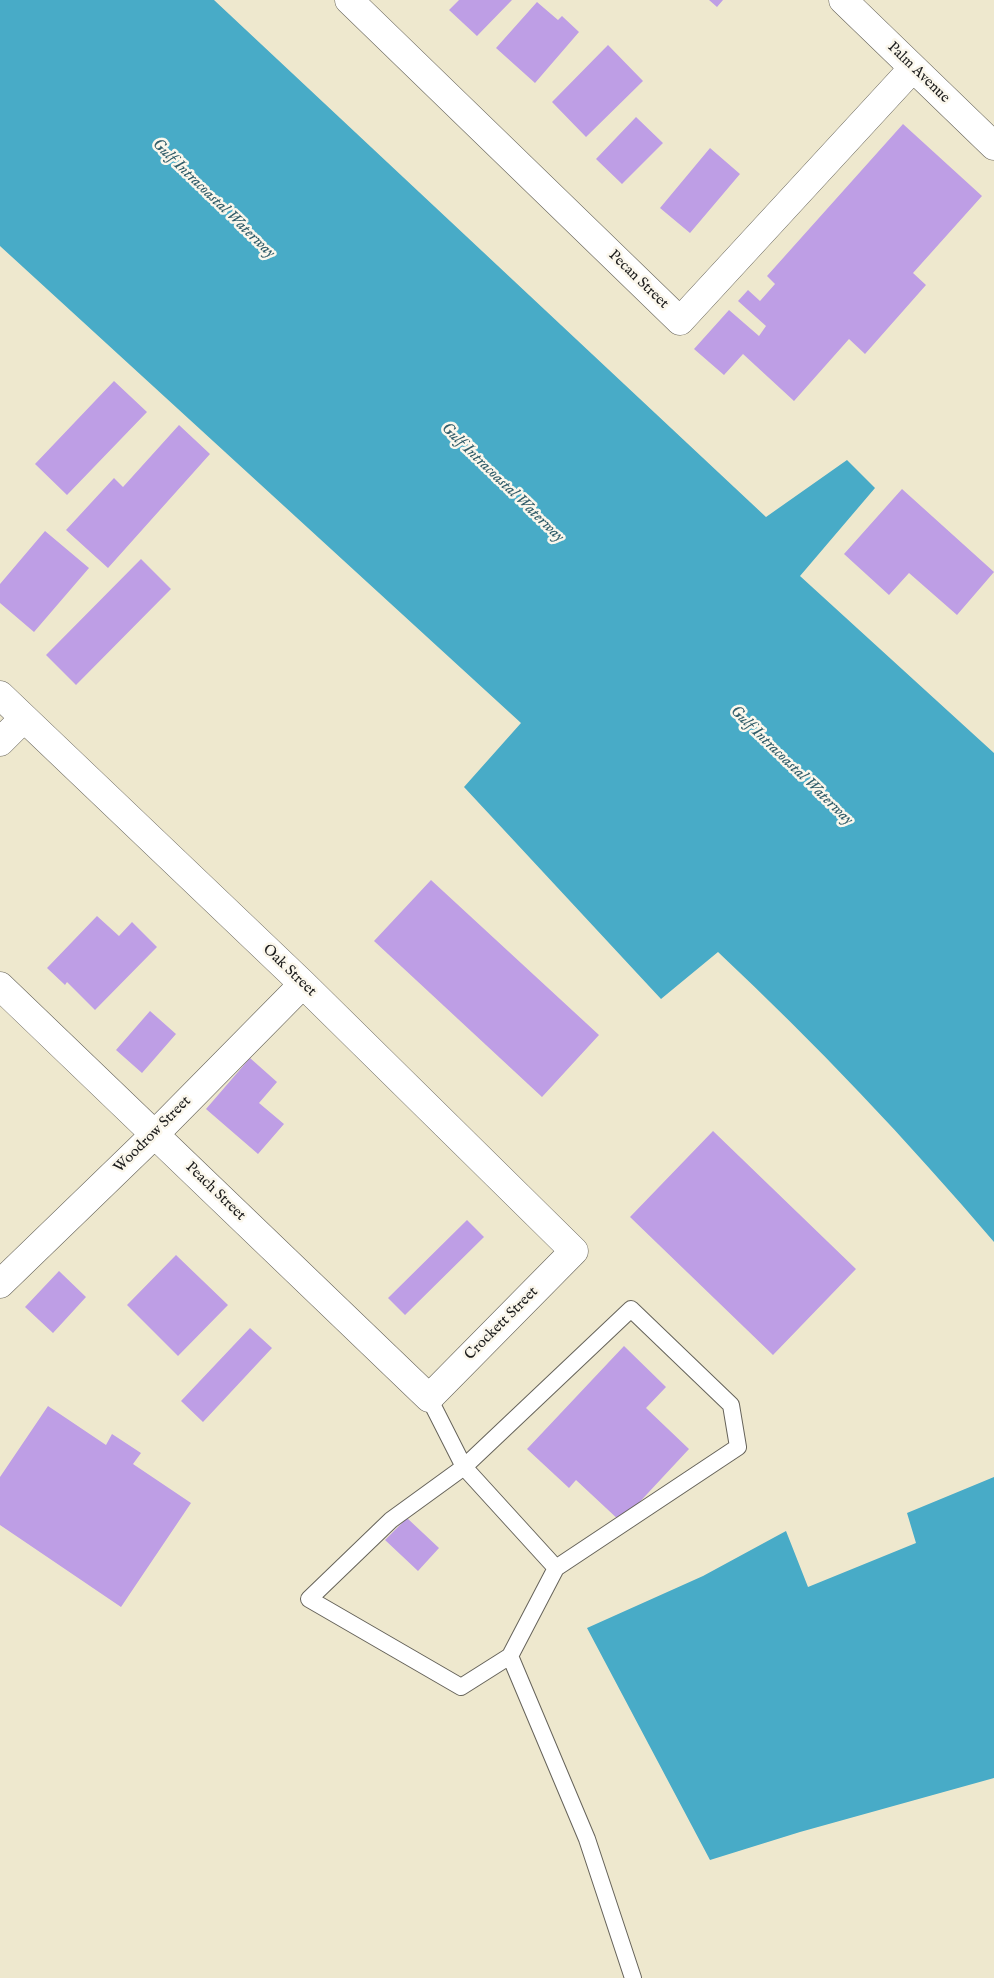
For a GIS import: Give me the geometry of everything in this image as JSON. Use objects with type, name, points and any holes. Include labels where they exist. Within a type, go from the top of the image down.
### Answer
[{"type":"street","name":"Pecan Street","points":[[349,0],[680,321],[912,68]]},
{"type":"street","name":"Palm Avenue","points":[[843,0],[994,146]]},
{"type":"street","name":"Oak Street","points":[[0,695],[303,984],[574,1251]]},
{"type":"street","points":[[0,742],[24,718]]},
{"type":"street","name":"Woodrow Street","points":[[0,1284],[155,1134],[303,984]]},
{"type":"street","name":"Peach Street","points":[[0,986],[429,1398]]},
{"type":"street","name":"Crockett Street","points":[[429,1398],[574,1251]]},
{"type":"lane","points":[[631,1309],[731,1405],[738,1447],[556,1568],[510,1656],[461,1687],[310,1599],[391,1520],[464,1467],[631,1309]]},
{"type":"lane","points":[[429,1398],[464,1467],[556,1568]]},
{"type":"lane","points":[[510,1656],[587,1839],[633,1978]]},
{"type":"water","name":"Gulf Intracoastal Waterway","points":[[0,0],[214,0],[766,517],[847,460],[875,488],[800,576],[994,753],[994,1242],[860,1093],[718,952],[661,999],[464,787],[521,723],[0,246]]},
{"type":"water","points":[[994,1477],[994,1778],[800,1832],[710,1860],[587,1628],[703,1576],[786,1531],[808,1587],[916,1543],[907,1513]]},
{"type":"building","points":[[459,0],[512,0],[477,36],[449,10]]},
{"type":"building","points":[[709,0],[723,0],[717,7]]},
{"type":"building","points":[[537,2],[558,20],[562,16],[579,32],[535,83],[496,48]]},
{"type":"building","points":[[608,45],[643,81],[586,137],[552,102]]},
{"type":"building","points":[[636,117],[663,143],[622,184],[596,159]]},
{"type":"building","points":[[903,124],[982,196],[913,273],[926,285],[865,354],[849,339],[794,401],[743,354],[724,375],[694,349],[729,310],[759,336],[766,326],[738,301],[748,290],[760,301],[775,284],[767,276]]},
{"type":"building","points":[[710,148],[740,174],[690,233],[660,208]]},
{"type":"building","points":[[114,381],[147,412],[67,495],[35,464]]},
{"type":"building","points":[[179,425],[210,454],[108,568],[66,530],[114,478],[123,487]]},
{"type":"building","points":[[902,489],[994,572],[957,615],[909,573],[889,595],[844,554]]},
{"type":"building","points":[[45,531],[89,568],[34,632],[0,603],[0,584]]},
{"type":"building","points":[[141,559],[171,589],[76,685],[46,655]]},
{"type":"building","points":[[431,880],[599,1035],[542,1097],[374,941]]},
{"type":"building","points":[[97,916],[119,936],[132,922],[157,947],[95,1010],[67,982],[65,985],[47,968]]},
{"type":"building","points":[[150,1011],[176,1034],[142,1073],[116,1050]]},
{"type":"building","points":[[250,1058],[277,1082],[259,1103],[284,1124],[258,1154],[206,1109]]},
{"type":"building","points":[[713,1131],[856,1269],[773,1355],[630,1217]]},
{"type":"building","points":[[467,1220],[484,1237],[405,1315],[388,1298]]},
{"type":"building","points":[[176,1255],[228,1305],[178,1356],[127,1305]]},
{"type":"building","points":[[59,1271],[86,1297],[53,1333],[25,1307]]},
{"type":"building","points":[[250,1328],[272,1348],[203,1422],[181,1401]]},
{"type":"building","points":[[624,1346],[666,1387],[646,1408],[689,1449],[621,1522],[576,1480],[569,1488],[527,1449]]},
{"type":"building","points":[[48,1406],[106,1445],[112,1434],[141,1453],[133,1464],[191,1503],[121,1607],[0,1525],[0,1477]]},
{"type":"building","points":[[407,1518],[439,1548],[418,1571],[385,1540]]}]
